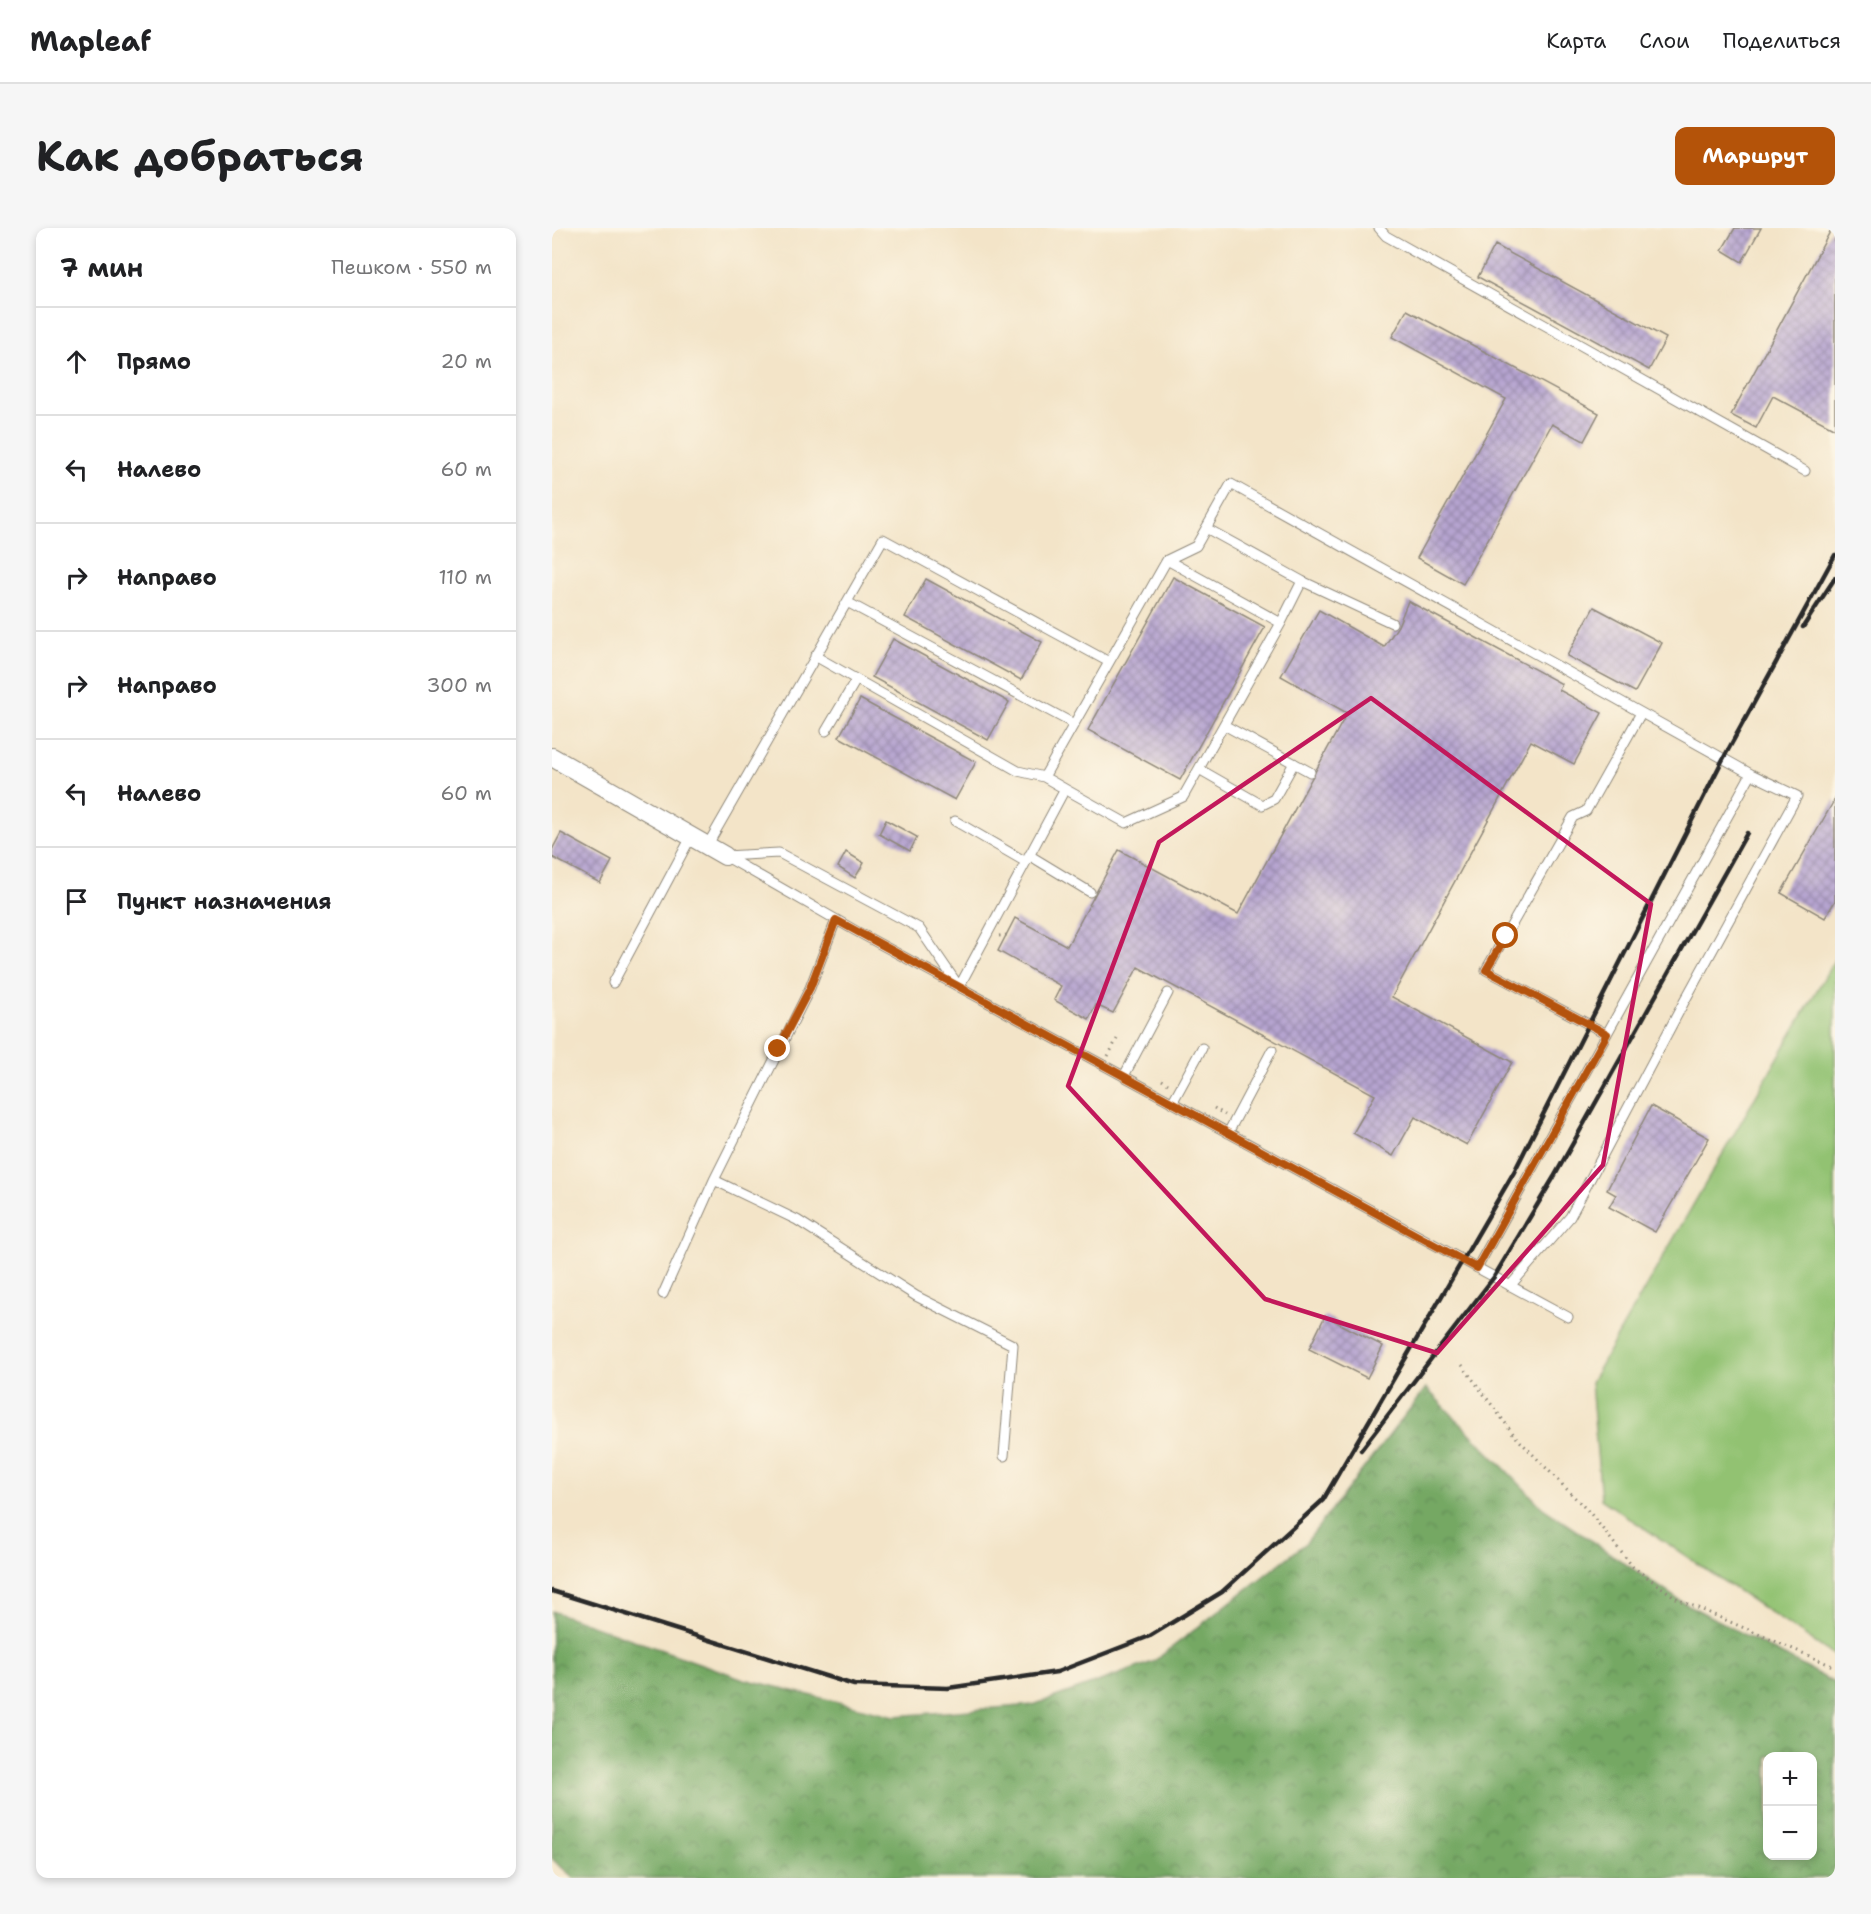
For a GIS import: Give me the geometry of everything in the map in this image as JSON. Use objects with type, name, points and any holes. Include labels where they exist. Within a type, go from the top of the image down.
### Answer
[{"type":"street","points":[[552,757],[725,856]]},
{"type":"lane","points":[[1380,228],[1386,236],[1805,471]]},
{"type":"lane","points":[[1044,777],[1167,560],[1196,546],[1231,484],[1751,774],[1797,796],[1570,1217],[1510,1286]]},
{"type":"lane","points":[[1206,528],[1302,581],[1392,623]]},
{"type":"lane","points":[[613,983],[815,657],[883,539],[1108,662]]},
{"type":"lane","points":[[1167,560],[1281,622]]},
{"type":"lane","points":[[815,657],[1018,771],[1044,777],[1126,823],[1184,797],[1302,581]]},
{"type":"lane","points":[[847,602],[1074,724]]},
{"type":"lane","points":[[826,731],[856,680]]},
{"type":"lane","points":[[1607,1034],[1486,970],[1573,817],[1586,811],[1641,713]]},
{"type":"lane","points":[[1224,725],[1310,772]]},
{"type":"lane","points":[[1199,769],[1262,805],[1274,800],[1294,763]]},
{"type":"lane","points":[[1477,1268],[1751,774]]},
{"type":"lane","points":[[959,987],[1065,789]]},
{"type":"lane","points":[[955,821],[1090,892]]},
{"type":"lane","points":[[725,856],[779,853],[919,928],[959,987]]},
{"type":"lane","points":[[725,856],[836,920],[1568,1317]]},
{"type":"lane","points":[[663,1294],[714,1180],[810,988],[836,920]]},
{"type":"lane","points":[[1124,1076],[1168,993]]},
{"type":"lane","points":[[1172,1103],[1202,1048]]},
{"type":"lane","points":[[1228,1133],[1272,1050]]},
{"type":"lane","points":[[714,1180],[797,1220],[916,1296],[1012,1345],[1004,1456]]},
{"type":"path","points":[[1462,1365],[1515,1436],[1590,1513],[1633,1567],[1679,1600],[1835,1667]]},
{"type":"highlighted area","points":[[1371,698],[1651,904],[1603,1165],[1437,1353],[1265,1299],[1068,1086],[1159,842]]},
{"type":"green space","points":[[1835,959],[1835,1656],[1601,1499],[1591,1382]]},
{"type":"green space","points":[[1426,1388],[1543,1508],[1679,1600],[1835,1683],[1835,1878],[574,1878],[552,1859],[552,1611],[744,1679],[895,1716],[1033,1705],[1153,1662],[1305,1544]]},
{"type":"building","points":[[1735,228],[1761,228],[1742,262],[1722,250]]},
{"type":"building","points":[[1832,228],[1835,228],[1835,429],[1773,396],[1756,428],[1731,415]]},
{"type":"building","points":[[1495,245],[1666,338],[1649,370],[1478,277]]},
{"type":"building","points":[[1407,310],[1599,413],[1584,441],[1552,424],[1463,584],[1417,558],[1506,399],[1392,337]]},
{"type":"building","points":[[1173,577],[1265,627],[1180,780],[1088,730]]},
{"type":"building","points":[[926,579],[1042,642],[1021,680],[905,617]]},
{"type":"building","points":[[1408,601],[1562,684],[1559,690],[1602,713],[1574,764],[1531,741],[1392,997],[1512,1062],[1467,1145],[1415,1117],[1393,1156],[1353,1133],[1375,1095],[1138,967],[1113,1013],[1096,1005],[1089,1019],[1054,1000],[1061,986],[998,951],[1015,918],[1067,946],[1119,850],[1238,914],[1347,713],[1281,676],[1319,610],[1384,647],[1398,626]]},
{"type":"building","points":[[1594,607],[1662,643],[1635,692],[1567,656]]},
{"type":"building","points":[[893,639],[1009,702],[988,740],[872,677]]},
{"type":"building","points":[[860,699],[976,762],[955,800],[839,737]]},
{"type":"building","points":[[1835,799],[1835,901],[1825,918],[1781,893]]},
{"type":"building","points":[[886,820],[917,837],[910,851],[879,834]]},
{"type":"building","points":[[561,833],[612,861],[600,883],[552,857],[552,850]]},
{"type":"building","points":[[846,852],[864,863],[855,878],[838,867]]},
{"type":"building","points":[[1651,1106],[1709,1138],[1655,1232],[1609,1207],[1616,1195],[1607,1190]]},
{"type":"building","points":[[1325,1316],[1383,1346],[1367,1378],[1309,1349]]},
{"type":"railway","points":[[552,1591],[854,1685],[948,1688],[1057,1672],[1150,1636],[1222,1592],[1323,1500],[1514,1172],[1722,761],[1835,555]]},
{"type":"railway","points":[[1803,627],[1835,578]]},
{"type":"railway","points":[[1361,1450],[1494,1277],[1554,1177],[1747,833]]},
{"type":"route","points":[[778,1049],[810,988],[836,920],[1477,1268],[1607,1034],[1486,970],[1506,936]]}]
